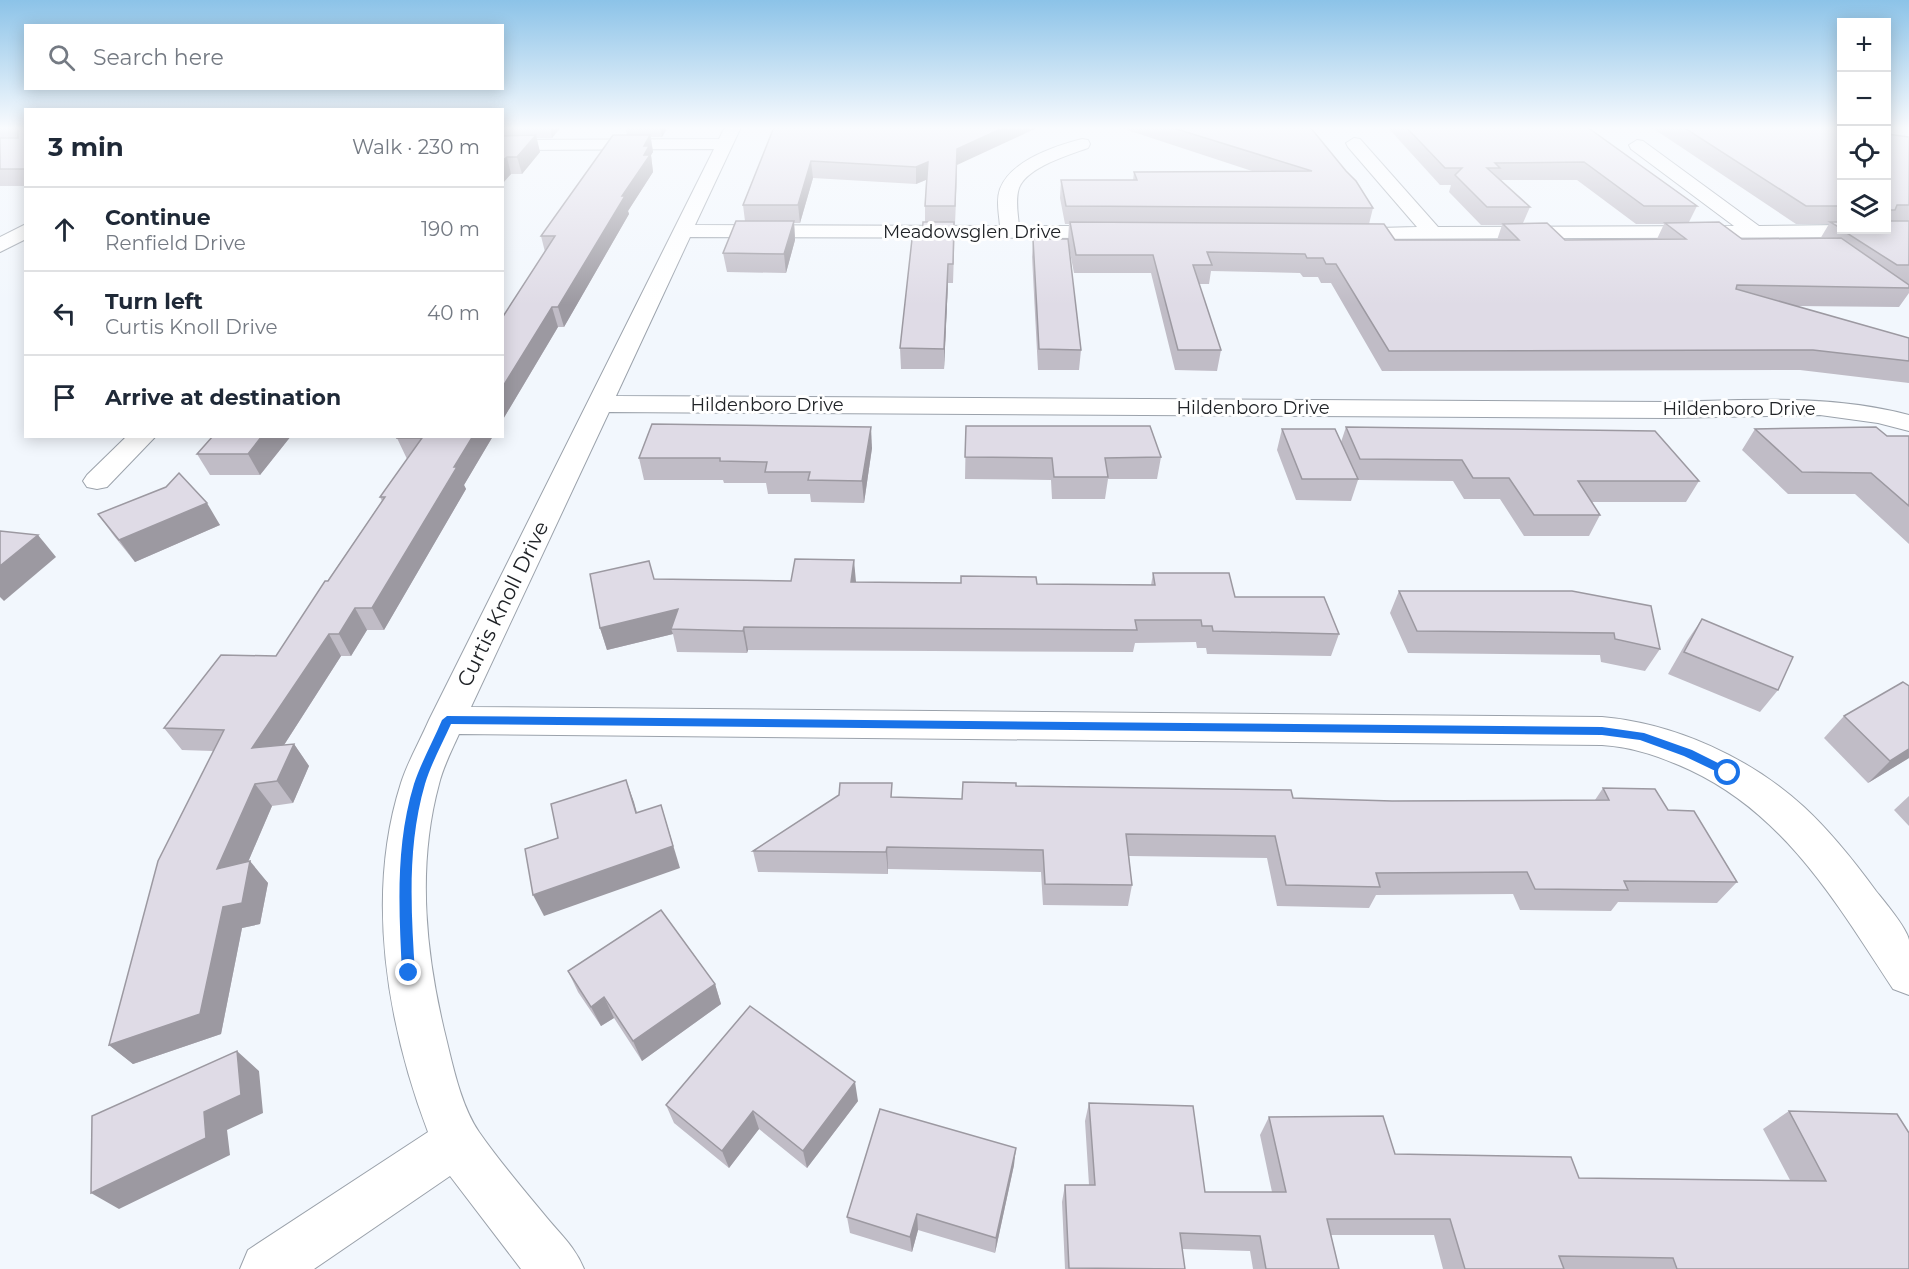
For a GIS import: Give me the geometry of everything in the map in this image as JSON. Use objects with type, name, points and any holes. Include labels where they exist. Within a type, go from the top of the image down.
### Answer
[{"type":"street","name":"Curtis Knoll Drive","points":[[557,1269],[537,1249],[457,1142],[426,1055],[409,973],[405,910],[406,846],[420,784],[447,720],[704,186]]},
{"type":"street","points":[[1010,232],[1008,197],[1011,186]]},
{"type":"street","points":[[1392,186],[1434,234]]},
{"type":"street","points":[[1693,186],[1755,232]]},
{"type":"street","points":[[0,246],[24,231]]},
{"type":"street","name":"Meadowsglen Drive","points":[[683,231],[1129,232]]},
{"type":"street","points":[[1328,233],[1909,231]]},
{"type":"street","name":"Hildenboro Drive","points":[[599,404],[1656,410],[1802,408],[1851,411],[1907,422]]},
{"type":"street","points":[[97,481],[141,438]]},
{"type":"street","points":[[447,720],[1602,731],[1641,736],[1688,753],[1728,773],[1773,802],[1806,833],[1837,871],[1909,974]]},
{"type":"street","points":[[267,1269],[457,1142]]},
{"type":"building","points":[[576,186],[629,186],[558,307],[552,307],[504,385],[504,315],[555,236],[541,236]]},
{"type":"building","points":[[750,186],[804,186],[798,205],[743,205]]},
{"type":"building","points":[[926,186],[956,186],[955,206],[925,206]]},
{"type":"building","points":[[1062,186],[1359,186],[1373,208],[1066,206]]},
{"type":"building","points":[[1466,186],[1507,186],[1530,207],[1487,207]]},
{"type":"building","points":[[1617,186],[1669,186],[1697,206],[1644,206]]},
{"type":"building","points":[[1775,186],[1837,186],[1837,206],[1806,206]]},
{"type":"building","points":[[1891,186],[1909,186],[1909,205],[1897,205],[1895,210],[1891,210]]},
{"type":"building","points":[[736,221],[794,221],[784,254],[723,253]]},
{"type":"building","points":[[1891,221],[1909,221],[1909,265],[1897,265],[1848,234],[1891,234]]},
{"type":"building","points":[[923,222],[954,222],[953,264],[948,264],[944,349],[900,348],[912,239],[922,239]]},
{"type":"building","points":[[1070,222],[1384,224],[1395,240],[1519,240],[1503,224],[1547,223],[1565,240],[1686,239],[1665,223],[1719,222],[1742,239],[1841,238],[1909,285],[1909,288],[1737,285],[1736,289],[1909,338],[1909,361],[1813,350],[1389,351],[1336,264],[1326,264],[1323,258],[1307,258],[1305,254],[1207,252],[1212,265],[1193,265],[1221,350],[1178,350],[1153,255],[1076,255]]},
{"type":"building","points":[[1033,239],[1068,239],[1081,350],[1039,349]]},
{"type":"building","points":[[652,424],[871,427],[862,481],[808,480],[810,472],[765,472],[767,462],[720,461],[720,458],[639,458]]},
{"type":"building","points":[[966,426],[1150,426],[1161,457],[1105,458],[1108,477],[1054,477],[1052,458],[965,457]]},
{"type":"building","points":[[1346,427],[1655,431],[1699,481],[1578,481],[1600,515],[1534,515],[1509,478],[1473,478],[1462,460],[1360,459]]},
{"type":"building","points":[[1876,427],[1887,436],[1909,436],[1909,506],[1871,473],[1802,472],[1755,429]]},
{"type":"building","points":[[1282,429],[1335,429],[1358,479],[1302,479]]},
{"type":"building","points":[[211,438],[260,438],[248,454],[197,454]]},
{"type":"building","points":[[422,438],[472,438],[454,467],[457,467],[372,608],[355,608],[339,634],[329,634],[252,748],[294,744],[277,781],[255,784],[217,869],[250,861],[242,903],[223,907],[200,1014],[109,1045],[158,861],[224,730],[164,728],[221,655],[276,656],[325,581],[328,581],[385,497],[380,497]]},
{"type":"building","points":[[179,473],[207,503],[119,540],[98,514],[166,487]]},
{"type":"building","points":[[0,531],[38,535],[0,566]]},
{"type":"building","points":[[795,559],[854,560],[851,582],[961,583],[961,576],[1036,577],[1037,584],[1155,585],[1153,573],[1229,573],[1235,597],[1324,597],[1339,634],[1213,631],[1212,626],[1202,626],[1201,620],[1135,620],[1137,630],[744,627],[743,631],[671,629],[678,609],[600,628],[590,574],[649,561],[654,579],[791,581]]},
{"type":"building","points":[[1399,591],[1572,591],[1651,606],[1660,649],[1615,639],[1614,633],[1417,631]]},
{"type":"building","points":[[1702,619],[1793,657],[1778,690],[1684,652]]},
{"type":"building","points":[[1903,682],[1909,686],[1909,749],[1890,761],[1844,716]]},
{"type":"building","points":[[626,780],[636,813],[661,805],[673,846],[533,895],[525,849],[558,838],[551,804]]},
{"type":"building","points":[[963,782],[1016,783],[1016,786],[1291,790],[1293,798],[1392,801],[1609,800],[1603,788],[1655,789],[1668,810],[1694,811],[1737,882],[1624,881],[1628,890],[1535,889],[1527,872],[1376,873],[1380,887],[1286,885],[1275,836],[1126,834],[1132,885],[1045,884],[1043,850],[887,847],[886,852],[753,851],[839,795],[840,783],[892,783],[891,797],[962,799]]},
{"type":"building","points":[[661,910],[715,984],[633,1041],[604,997],[591,1007],[568,971]]},
{"type":"building","points":[[750,1006],[855,1082],[803,1151],[753,1111],[722,1151],[666,1105]]},
{"type":"building","points":[[237,1051],[241,1095],[204,1112],[206,1138],[91,1193],[92,1116]]},
{"type":"building","points":[[1089,1103],[1193,1106],[1205,1192],[1286,1192],[1269,1117],[1383,1116],[1395,1154],[1571,1157],[1579,1178],[1826,1181],[1789,1111],[1897,1114],[1909,1133],[1909,1269],[1677,1269],[1673,1258],[1559,1256],[1564,1269],[1465,1269],[1450,1219],[1327,1219],[1339,1269],[1266,1269],[1260,1236],[1180,1233],[1185,1269],[1069,1268],[1065,1185],[1095,1185]]},
{"type":"building","points":[[880,1109],[1016,1148],[996,1238],[917,1214],[910,1237],[847,1217]]},
{"type":"route","points":[[409,973],[405,910],[406,846],[420,784],[447,720],[1602,731],[1641,736],[1688,753],[1728,773]]}]
